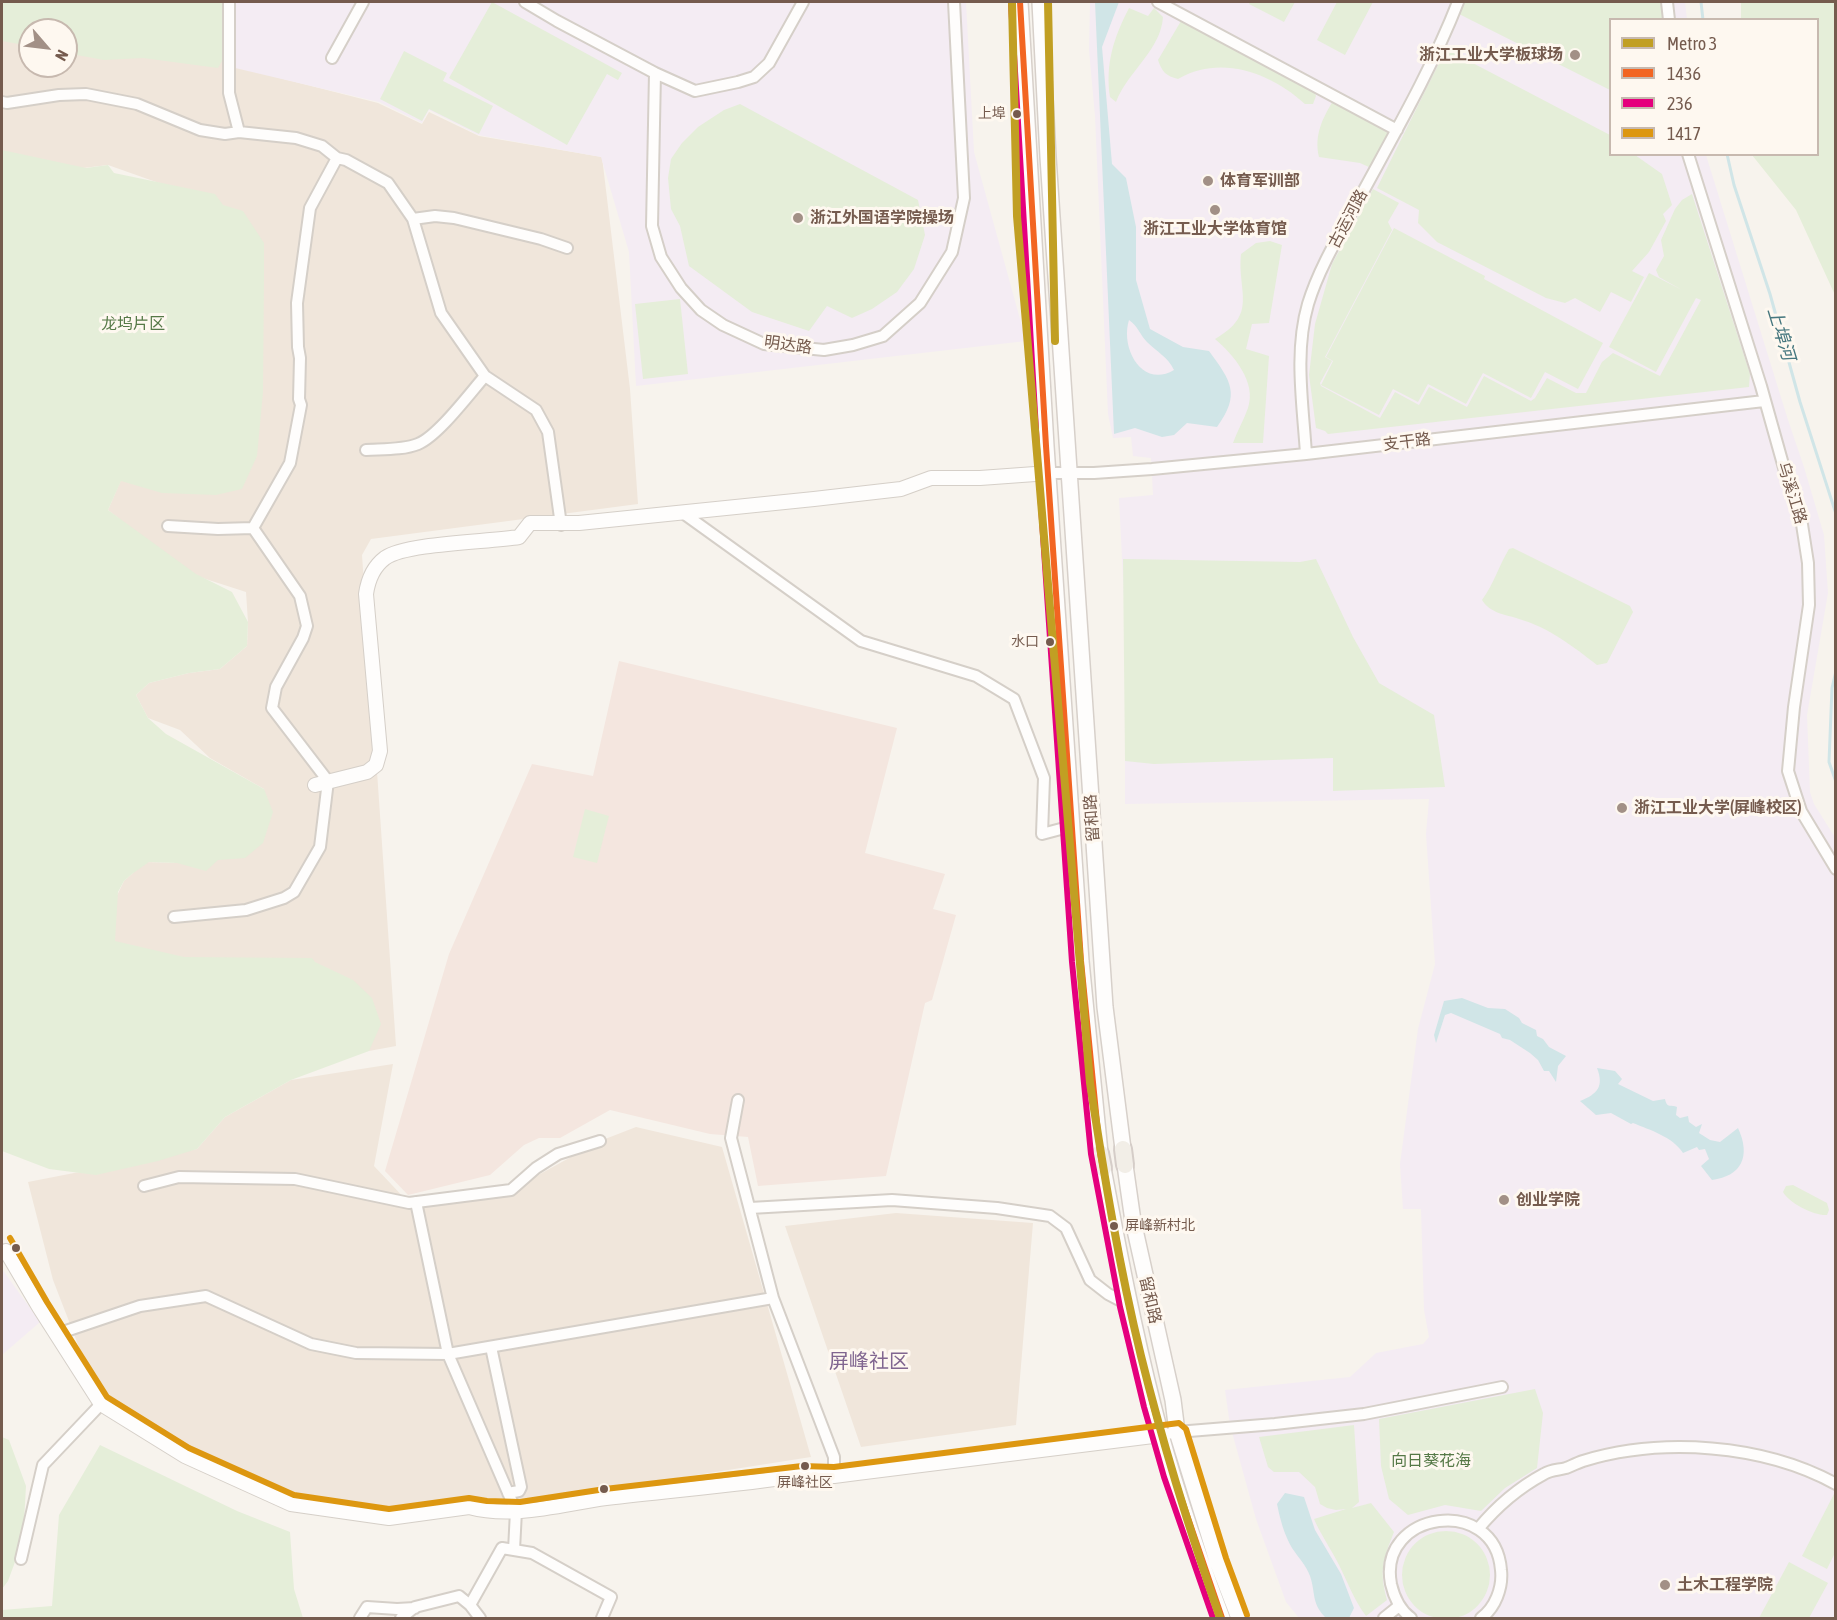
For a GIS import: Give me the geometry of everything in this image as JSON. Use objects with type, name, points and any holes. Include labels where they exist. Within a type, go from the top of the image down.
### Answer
[{"type":"main road","name":"留和路","points":[[1020,2],[1046,446],[1084,997],[1102,1160],[1129,1305],[1161,1435],[1222,1618]]},
{"type":"main road","name":"留和路","points":[[1040,2],[1048,157],[1105,1007],[1133,1221],[1173,1400],[1177,1432],[1210,1540],[1239,1618]]},
{"type":"street","points":[[229,2],[229,93],[239,132]]},
{"type":"street","points":[[332,58],[363,2]]},
{"type":"street","points":[[525,2],[655,73],[695,91],[754,77],[770,63],[802,2]]},
{"type":"street","name":"明达路","points":[[655,73],[652,226],[662,257],[681,288],[701,310],[723,325],[764,344],[824,350],[853,345],[883,336],[920,303],[952,252],[964,198],[954,2]]},
{"type":"street","points":[[1158,2],[1396,130]]},
{"type":"street","name":"古运河路","points":[[1306,454],[1300,368],[1308,306],[1317,280],[1433,60],[1458,2]]},
{"type":"street","points":[[1667,2],[1669,18]]},
{"type":"street","points":[[2,102],[59,94],[86,94],[137,104],[200,130],[225,134],[239,132],[296,138],[322,146],[337,158],[346,160],[388,183],[413,219],[441,313],[485,376],[536,410],[548,432],[561,525]]},
{"type":"street","name":"乌溪江路","points":[[1690,156],[1801,518],[1808,563],[1809,604],[1794,707],[1788,771],[1801,812],[1836,869]]},
{"type":"street","points":[[254,528],[290,463],[301,405],[297,303],[310,208],[337,158]]},
{"type":"street","points":[[413,219],[435,216],[454,218],[541,239],[567,248]]},
{"type":"street","points":[[366,450],[401,448],[420,444],[436,431],[485,376]]},
{"type":"street","name":"支干路","points":[[1049,473],[1152,469],[1306,454],[1764,401]]},
{"type":"street","points":[[321,783],[367,772],[376,765],[380,751],[366,594],[368,580],[386,557],[436,546],[493,542],[519,537],[530,523],[561,525],[901,489],[931,478],[980,478],[1049,473]]},
{"type":"street","points":[[683,513],[861,641],[976,676],[1014,699],[1044,778],[1042,834],[1072,826]]},
{"type":"street","points":[[168,526],[218,530],[254,528]]},
{"type":"street","points":[[174,917],[246,910],[284,898],[294,892],[320,847],[321,783],[272,708],[276,687],[303,638],[307,626],[300,597],[254,528]]},
{"type":"street","points":[[738,1100],[731,1138],[774,1298],[834,1457],[834,1476]]},
{"type":"street","points":[[144,1186],[178,1177],[294,1179],[409,1203],[511,1190],[536,1168],[558,1154],[600,1141]]},
{"type":"street","points":[[750,1208],[892,1200],[997,1208],[1050,1216],[1066,1228],[1090,1280],[1129,1305]]},
{"type":"street","points":[[416,1202],[448,1354],[516,1511],[514,1550]]},
{"type":"street","points":[[4,1247],[101,1404],[185,1456],[291,1504],[389,1518],[470,1507],[482,1510],[516,1511],[803,1475],[834,1476],[1177,1432],[1275,1425],[1364,1414],[1502,1388]]},
{"type":"street","points":[[57,1334],[140,1306],[206,1296],[311,1344],[356,1353],[448,1354],[774,1298]]},
{"type":"street","points":[[490,1347],[521,1487],[519,1491],[508,1493]]},
{"type":"street","points":[[21,1560],[43,1465],[101,1404]]},
{"type":"street","points":[[1478,1530],[1493,1510],[1513,1493],[1546,1473],[1592,1459],[1656,1448],[1709,1449],[1771,1457],[1836,1484]]},
{"type":"street","points":[[1411,1618],[1399,1606],[1392,1586],[1391,1564],[1404,1539],[1420,1526],[1439,1520],[1460,1521],[1478,1530],[1494,1548],[1502,1571],[1498,1595],[1489,1613],[1481,1618]]},
{"type":"street","points":[[470,1605],[502,1548],[532,1553],[611,1597],[603,1618]]},
{"type":"street","points":[[360,1618],[367,1606],[415,1608],[459,1596],[480,1618]]},
{"type":"street","points":[[1384,1618],[1399,1606]]},
{"type":"street","points":[[401,1618],[415,1608]]},
{"type":"shaded area","points":[[233,2],[966,2],[974,152],[1026,341],[636,386],[629,252],[601,157],[478,135],[429,110],[422,123],[379,102],[231,67]]},
{"type":"shaded area","name":"浙江工业大学(屏峰校区)","points":[[1090,2],[1685,2],[1687,18],[1609,18],[1609,156],[1706,156],[1824,535],[1828,593],[1807,715],[1810,792],[1814,804],[1836,839],[1835,1618],[1299,1618],[1286,1602],[1256,1519],[1230,1425],[1225,1390],[1350,1377],[1376,1353],[1423,1344],[1429,1337],[1424,1310],[1421,1209],[1403,1209],[1400,1164],[1418,1029],[1435,964],[1426,834],[1429,799],[1125,804],[1125,619],[1119,498],[1153,495],[1151,458],[1133,456],[1131,437],[1113,438],[1108,414],[1095,116],[1089,50]]},
{"type":"shaded area","points":[[1095,2],[1119,2],[1102,47],[1112,164],[1126,178],[1136,227],[1136,280],[1150,329],[1183,347],[1209,351],[1228,380],[1231,396],[1229,405],[1217,427],[1187,423],[1174,435],[1162,437],[1135,428],[1114,434]],"holes":[[[1129,320],[1151,346],[1172,365],[1174,370],[1163,374],[1152,374],[1143,370],[1136,363],[1128,342]]]},
{"type":"shaded area","points":[[208,17],[229,65],[378,103],[422,124],[429,112],[479,136],[602,157],[630,389],[638,504],[371,539],[362,555],[396,1046],[369,1051],[347,1002],[132,960],[106,933],[109,912],[124,881],[145,862],[181,863],[264,789],[210,758],[180,730],[148,718],[136,695],[149,683],[189,673],[220,669],[247,646],[246,592],[187,573],[108,510],[121,480],[190,194],[108,165],[75,169],[2,170],[2,37],[18,39],[18,78],[78,78],[78,42]]},
{"type":"shaded area","points":[[619,661],[897,728],[865,853],[945,874],[933,909],[956,915],[932,1000],[925,1003],[886,1176],[758,1186],[748,1137],[710,1134],[610,1110],[560,1138],[539,1138],[524,1145],[490,1175],[408,1195],[385,1171],[449,954],[532,764],[593,776]]},
{"type":"shaded area","points":[[1462,998],[1488,1008],[1505,1009],[1519,1018],[1522,1023],[1536,1030],[1537,1036],[1543,1039],[1549,1047],[1566,1056],[1558,1066],[1556,1082],[1549,1071],[1544,1071],[1538,1060],[1530,1053],[1510,1040],[1502,1038],[1500,1034],[1451,1013],[1445,1015],[1436,1043],[1434,1035],[1444,1001]]},
{"type":"shaded area","points":[[393,1064],[374,1166],[409,1203],[511,1190],[600,1141],[636,1127],[722,1147],[811,1457],[607,1489],[389,1518],[291,1504],[101,1404],[53,1280],[28,1182],[197,1149],[225,1117],[291,1080]]},
{"type":"shaded area","points":[[1597,1068],[1615,1071],[1622,1079],[1618,1084],[1653,1101],[1665,1099],[1668,1105],[1677,1107],[1676,1115],[1680,1118],[1688,1116],[1689,1122],[1696,1127],[1702,1124],[1699,1133],[1710,1140],[1720,1142],[1738,1128],[1744,1147],[1741,1163],[1737,1169],[1722,1178],[1712,1180],[1701,1166],[1709,1159],[1705,1149],[1699,1150],[1697,1147],[1683,1153],[1679,1147],[1654,1131],[1631,1124],[1611,1113],[1596,1115],[1580,1101],[1598,1089],[1600,1080]]},
{"type":"shaded area","points":[[896,1213],[1033,1223],[1016,1425],[861,1447],[785,1226]]},
{"type":"shaded area","points":[[2,1269],[40,1322],[2,1355]]},
{"type":"shaded area","points":[[1285,1493],[1304,1497],[1315,1530],[1341,1574],[1354,1608],[1349,1618],[1326,1618],[1318,1608],[1308,1572],[1292,1548],[1281,1521],[1277,1504]]},
{"type":"green space","points":[[2,2],[229,2],[235,39],[218,68],[143,58],[104,60],[78,55],[78,18],[18,18],[18,44],[2,41]]},
{"type":"green space","points":[[492,2],[622,73],[618,80],[607,74],[567,145],[449,78]]},
{"type":"green space","points":[[1250,2],[1295,2],[1284,22],[1249,4]]},
{"type":"green space","points":[[1337,2],[1373,2],[1345,55],[1317,40]]},
{"type":"green space","name":"浙江工业大学板球场","points":[[1462,2],[1661,2],[1663,18],[1609,18],[1609,89],[1457,13]]},
{"type":"green space","points":[[1741,2],[1835,2],[1835,295],[1796,210],[1753,156],[1819,156],[1819,18],[1741,18]]},
{"type":"green space","points":[[1129,8],[1148,16],[1154,8],[1163,17],[1156,40],[1128,80],[1116,102],[1110,97],[1110,62],[1115,40]]},
{"type":"green space","points":[[1181,21],[1313,89],[1316,96],[1313,104],[1305,104],[1277,84],[1245,70],[1211,68],[1178,79],[1167,75],[1158,60]]},
{"type":"green space","points":[[1446,49],[1609,134],[1609,156],[1636,156],[1662,174],[1672,205],[1663,214],[1666,221],[1649,252],[1632,271],[1644,277],[1631,302],[1611,292],[1600,312],[1575,298],[1565,303],[1546,298],[1437,242],[1418,223],[1419,210],[1377,188]]},
{"type":"green space","points":[[404,51],[447,73],[443,81],[493,106],[479,134],[429,109],[422,121],[380,99]]},
{"type":"green space","points":[[1333,101],[1388,133],[1371,168],[1360,163],[1319,157],[1320,128]]},
{"type":"green space","name":"浙江外国语学院操场","points":[[740,104],[918,200],[925,235],[914,269],[897,292],[872,309],[852,318],[827,306],[809,331],[752,312],[689,266],[680,226],[671,209],[668,178],[671,159],[682,143],[698,127],[724,110]]},
{"type":"green space","name":"龙坞片区","points":[[2,150],[86,168],[108,165],[114,173],[215,194],[223,205],[243,211],[264,243],[263,392],[257,456],[242,489],[216,495],[162,493],[121,481],[108,510],[196,574],[232,592],[248,622],[247,646],[220,669],[189,673],[149,683],[136,695],[148,718],[166,734],[264,789],[273,812],[263,843],[245,858],[218,860],[206,871],[177,863],[149,862],[132,874],[124,881],[118,892],[115,941],[184,957],[312,958],[315,962],[353,980],[372,998],[381,1024],[369,1051],[291,1080],[225,1117],[197,1149],[158,1161],[96,1175],[49,1169],[2,1151]]},
{"type":"green space","points":[[1373,189],[1399,203],[1388,222],[1392,230],[1325,357],[1332,361],[1320,383],[1321,386],[1380,418],[1395,392],[1419,405],[1429,387],[1467,407],[1484,376],[1531,401],[1547,378],[1576,393],[1586,393],[1602,362],[1613,353],[1660,376],[1701,300],[1696,298],[1656,372],[1609,347],[1649,273],[1682,290],[1659,277],[1656,270],[1664,256],[1661,240],[1675,209],[1682,200],[1692,194],[1750,374],[1749,387],[1328,434],[1316,428],[1309,375],[1315,324],[1332,264]]},
{"type":"green space","points":[[1394,228],[1485,276],[1484,279],[1603,343],[1578,389],[1545,372],[1531,398],[1483,373],[1466,404],[1428,384],[1418,402],[1393,389],[1379,415],[1321,385],[1333,361],[1326,357]]},
{"type":"green space","points":[[1270,241],[1282,245],[1269,323],[1252,324],[1246,349],[1269,356],[1263,443],[1233,443],[1248,408],[1249,388],[1242,369],[1215,339],[1229,330],[1242,311],[1241,254],[1256,243]]},
{"type":"green space","points":[[680,299],[688,374],[643,379],[635,304]]},
{"type":"green space","points":[[1513,548],[1630,606],[1633,612],[1607,663],[1597,665],[1550,632],[1499,613],[1486,605],[1482,600],[1509,549]]},
{"type":"green space","points":[[1123,559],[1300,562],[1316,559],[1353,637],[1379,683],[1434,715],[1445,787],[1333,791],[1333,758],[1154,764],[1125,761]]},
{"type":"green space","points":[[585,809],[609,816],[597,863],[573,857]]},
{"type":"green space","points":[[1793,1185],[1827,1203],[1829,1210],[1827,1215],[1809,1211],[1786,1196],[1783,1192],[1786,1186]]},
{"type":"green space","name":"向日葵花海","points":[[1535,1389],[1543,1413],[1537,1468],[1505,1488],[1481,1511],[1445,1505],[1408,1515],[1389,1499],[1381,1466],[1379,1419]]},
{"type":"green space","points":[[1354,1425],[1359,1502],[1352,1508],[1371,1503],[1394,1532],[1383,1565],[1383,1581],[1387,1600],[1366,1616],[1314,1519],[1346,1509],[1336,1510],[1320,1504],[1315,1487],[1299,1472],[1274,1472],[1268,1467],[1259,1437]]},
{"type":"green space","points":[[2,1437],[9,1440],[26,1486],[23,1540],[8,1581],[2,1589]]},
{"type":"green space","points":[[100,1445],[237,1511],[290,1532],[294,1589],[303,1618],[2,1618],[2,1610],[52,1606],[59,1515]]},
{"type":"green space","points":[[1835,1492],[1835,1553],[1827,1569],[1802,1556]]},
{"type":"green space","points":[[1446,1531],[1463,1534],[1477,1544],[1487,1558],[1490,1575],[1487,1592],[1477,1606],[1463,1616],[1446,1619],[1429,1616],[1415,1606],[1405,1592],[1402,1575],[1405,1558],[1415,1544],[1429,1534]]},
{"type":"green space","points":[[1789,1562],[1828,1583],[1809,1618],[1759,1618]]},
{"type":"waterway","name":"上埠河","points":[[1701,2],[1703,18]]},
{"type":"waterway","name":"上埠河","points":[[1727,156],[1734,185],[1770,294],[1800,402],[1836,514]]},
{"type":"waterway","name":"上埠河","points":[[1836,671],[1832,688],[1829,762],[1836,782]]},
{"type":"metro line","name":"3","points":[[1012,2],[1017,216],[1090,1083],[1112,1220],[1141,1356],[1177,1488],[1220,1618]]},
{"type":"metro line","name":"3","points":[[1048,2],[1055,341]]},
{"type":"transit line","name":"1436","points":[[1020,2],[1046,446],[1081,961],[1100,1153],[1129,1305],[1153,1405],[1173,1474],[1222,1618]]},
{"type":"transit line","name":"236","points":[[1011,3],[1037,447],[1072,962],[1091,1154],[1120,1307],[1144,1407],[1164,1477],[1213,1618]]},
{"type":"transit line","name":"1417","points":[[10,1238],[107,1397],[189,1448],[294,1495],[389,1509],[469,1498],[520,1502],[605,1489],[802,1466],[834,1467],[1179,1423],[1186,1429],[1226,1558],[1247,1615]]},
{"type":"place","name":"浙江工业大学板球场","points":[[1575,55]]},
{"type":"place","name":"上埠","points":[[1017,114]]},
{"type":"place","name":"体育军训部","points":[[1208,181]]},
{"type":"place","name":"浙江工业大学体育馆","points":[[1215,210]]},
{"type":"place","name":"浙江外国语学院操场","points":[[798,218]]},
{"type":"place","name":"水口","points":[[1050,642]]},
{"type":"place","name":"浙江工业大学(屏峰校区)","points":[[1622,808]]},
{"type":"place","name":"创业学院","points":[[1504,1200]]},
{"type":"place","name":"屏峰新村北","points":[[1114,1226]]},
{"type":"place","name":"屏峰社区","points":[[805,1466]]},
{"type":"place","name":"土木工程学院","points":[[1665,1585]]},
{"type":"district","name":"屏峰社区","points":[[869,1362]]}]
